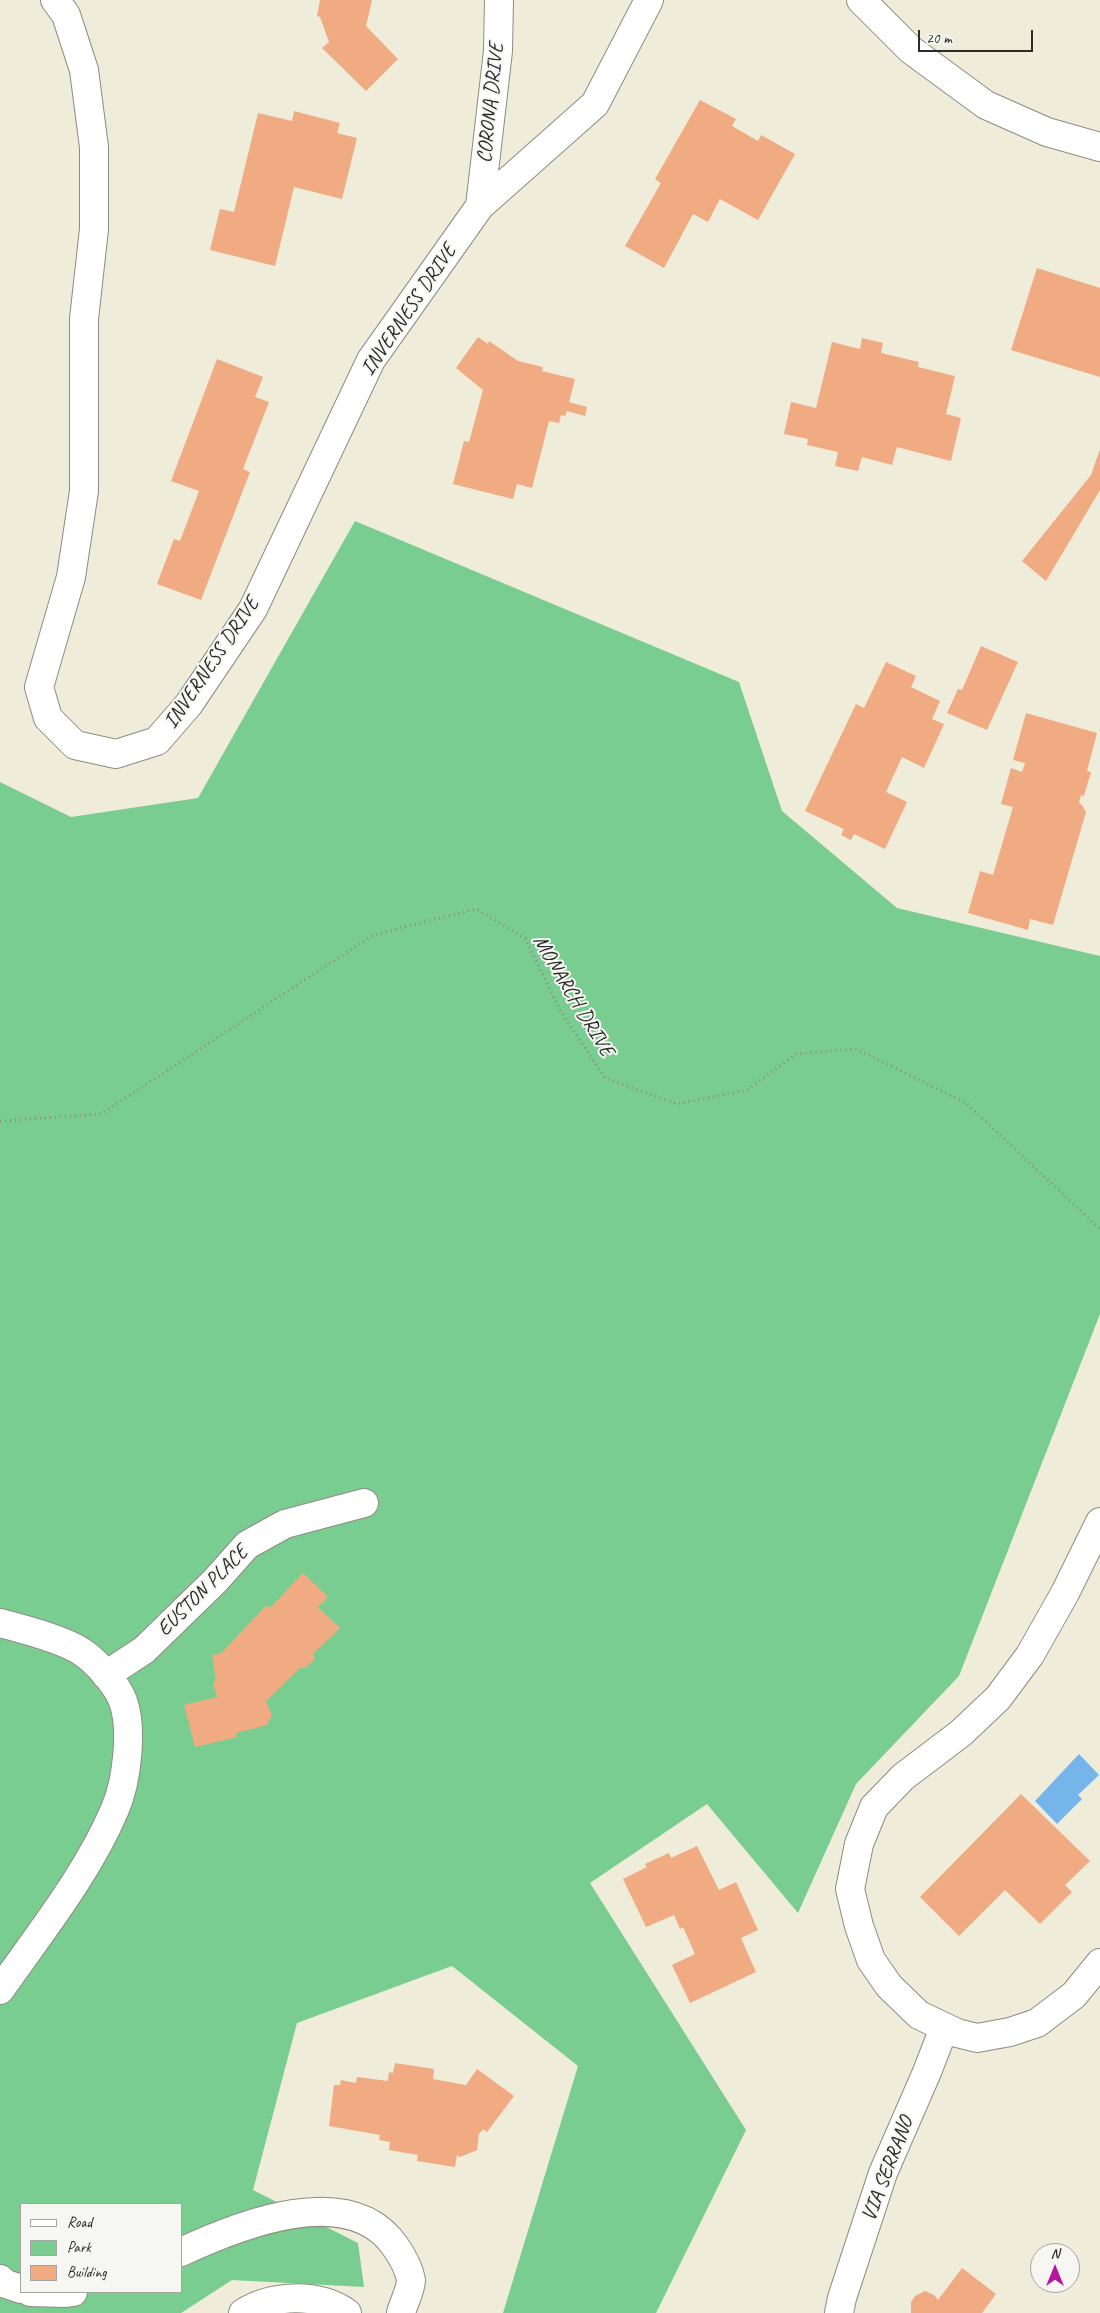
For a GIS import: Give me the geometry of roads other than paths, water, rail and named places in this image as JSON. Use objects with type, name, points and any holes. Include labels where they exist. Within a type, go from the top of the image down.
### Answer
[{"type":"street","name":"INVERNESS DRIVE","points":[[55,0],[66,15],[84,70],[94,147],[94,229],[84,319],[84,491],[71,577],[39,687],[48,718],[75,745],[116,754],[157,741],[189,704],[253,609],[371,360],[480,206],[595,104],[649,0]]},
{"type":"street","name":"CORONA DRIVE","points":[[480,206],[498,51],[499,0]]},
{"type":"street","points":[[861,0],[911,50],[986,105],[1047,132],[1100,147]]},
{"type":"street","name":"EUSTON PLACE","points":[[106,1675],[144,1650],[214,1581],[247,1545],[285,1524],[364,1503]]},
{"type":"street","points":[[1100,1522],[1065,1594],[1030,1655],[998,1698],[961,1733],[903,1777],[874,1807],[859,1844],[850,1889],[870,1960],[889,1986],[919,2015],[944,2028],[977,2038],[1010,2032],[1037,2023],[1074,1994],[1100,1963]]},
{"type":"street","points":[[0,1623],[36,1633],[81,1652],[106,1675],[123,1700],[127,1728],[126,1768],[116,1807],[99,1843],[0,1990]]},
{"type":"street","name":"VIA SERRANO","points":[[839,2313],[842,2298],[883,2173],[944,2028]]},
{"type":"street","points":[[182,2252],[211,2238],[286,2215],[329,2211],[359,2217],[386,2233],[403,2258],[411,2281],[401,2313]]},
{"type":"street","points":[[0,2279],[6,2284],[20,2289]]},
{"type":"street","points":[[243,2313],[280,2299],[313,2299],[347,2313]]},
{"type":"water","points":[[1079,1754],[1099,1775],[1078,1795],[1082,1799],[1057,1824],[1035,1801]]}]
